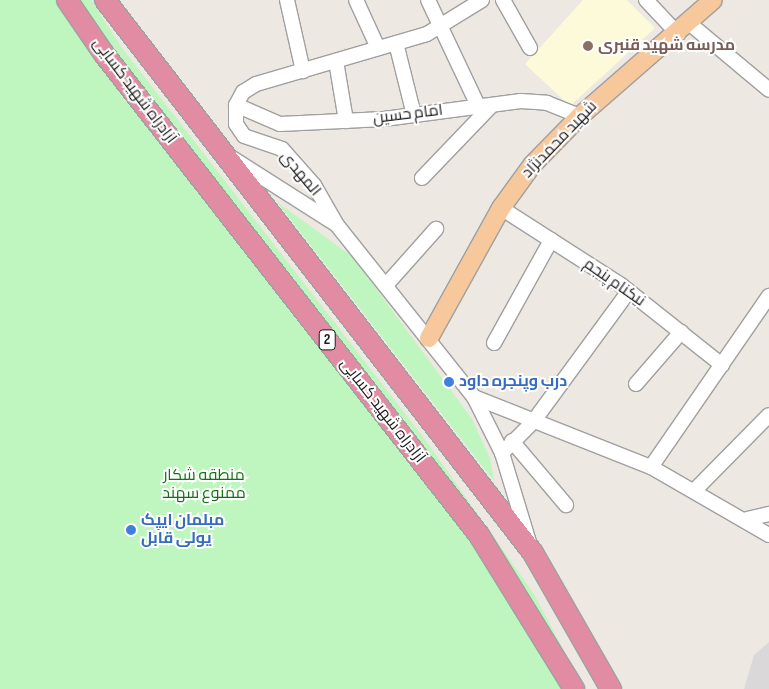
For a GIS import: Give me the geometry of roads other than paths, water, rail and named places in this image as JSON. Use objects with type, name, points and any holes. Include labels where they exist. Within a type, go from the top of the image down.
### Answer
[{"type":"highway","name":"آزادراه شهید کسایی","points":[[67,0],[104,54],[479,535],[574,689]]},
{"type":"highway","name":"آزادراه شهید کسایی","points":[[105,0],[533,553],[611,689]]},
{"type":"main road","name":"شهید محمدنژاد","points":[[429,338],[501,208],[533,164],[580,116],[714,0]]},
{"type":"street","points":[[287,0],[303,70]]},
{"type":"street","points":[[356,0],[378,48]]},
{"type":"street","points":[[422,178],[485,105],[440,26],[428,0]]},
{"type":"street","points":[[236,105],[243,92],[256,84],[396,43],[440,26],[482,0]]},
{"type":"street","points":[[503,0],[530,48]]},
{"type":"street","points":[[646,0],[769,90]]},
{"type":"street","points":[[396,43],[414,115]]},
{"type":"street","points":[[336,61],[346,121]]},
{"type":"street","name":"امام حسین","points":[[236,105],[280,124],[414,115],[485,105],[547,103],[580,116]]},
{"type":"street","name":"المهدی","points":[[236,105],[236,124],[244,136],[282,149],[314,185],[337,225],[387,284],[474,397],[502,453],[533,553]]},
{"type":"street","points":[[221,152],[337,225]]},
{"type":"street","name":"نیکنام پنجم","points":[[501,208],[630,291],[722,364]]},
{"type":"street","points":[[387,284],[436,229]]},
{"type":"street","points":[[494,343],[550,240]]},
{"type":"street","points":[[502,453],[533,422],[630,291]]},
{"type":"street","points":[[651,467],[769,296]]},
{"type":"street","points":[[636,384],[681,332]]},
{"type":"street","points":[[474,397],[533,422],[651,467],[746,519],[769,535]]},
{"type":"street","points":[[695,490],[769,415]]},
{"type":"street","points":[[512,441],[566,505]]},
{"type":"street","points":[[746,519],[769,514]]},
{"type":"place","name":"مدرسه شهید قنبری","points":[[588,46]]},
{"type":"place","name":"درب وپنجره داود","points":[[449,382]]},
{"type":"place","name":"مبلمان ایپک یولی قابل","points":[[131,530]]},
{"type":"park label","name":"منطقه شکار ممنوع سهند","points":[[204,485]]}]
